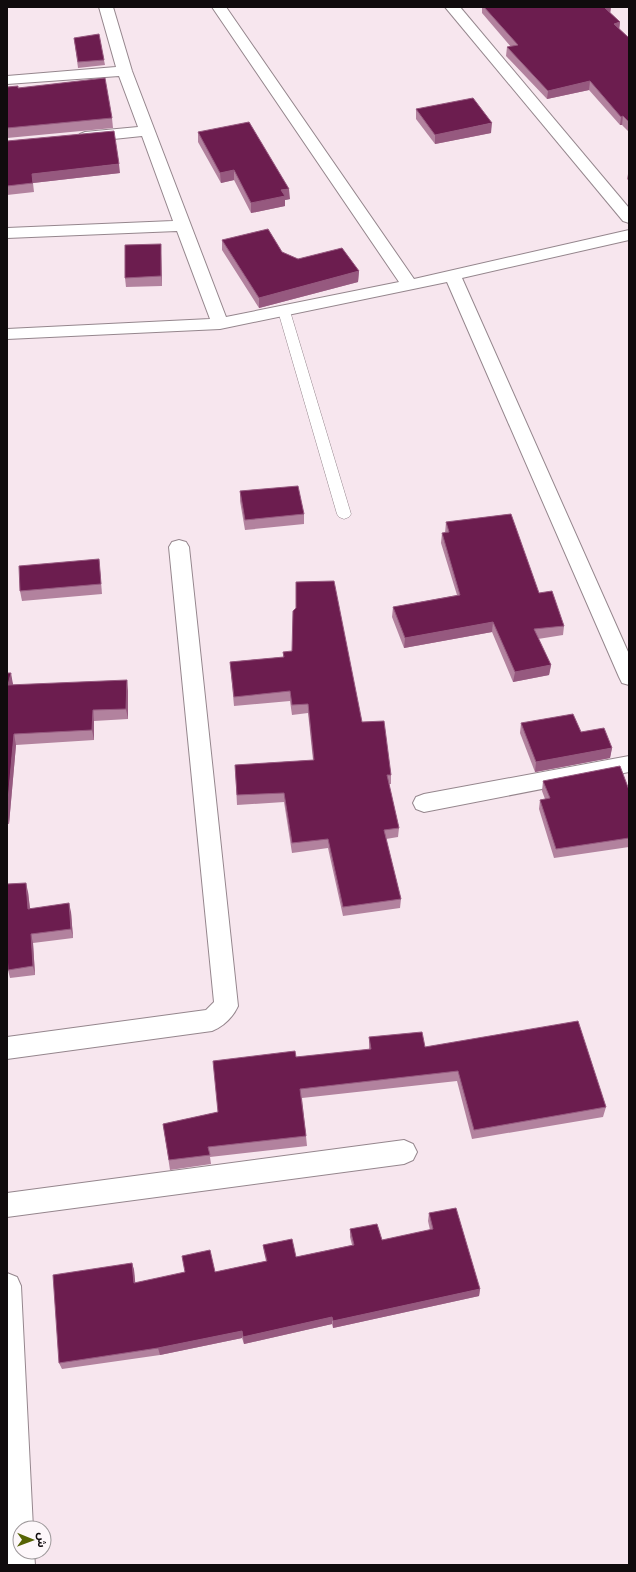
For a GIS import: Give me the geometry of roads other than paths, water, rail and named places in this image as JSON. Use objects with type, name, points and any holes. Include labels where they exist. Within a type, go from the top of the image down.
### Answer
[{"type":"street","points":[[106,7],[125,71],[220,324]]},
{"type":"street","points":[[219,7],[410,285]]},
{"type":"street","points":[[452,7],[629,218]]},
{"type":"street","points":[[7,80],[125,71]]},
{"type":"street","points":[[68,139],[147,131]]},
{"type":"street","points":[[7,233],[182,226]]},
{"type":"street","points":[[7,334],[220,324],[410,285],[629,235]]},
{"type":"street","points":[[452,275],[629,677]]},
{"type":"street","points":[[7,1048],[212,1020],[226,1006],[179,547]]},
{"type":"street","points":[[424,803],[629,764]]},
{"type":"street","points":[[7,1205],[404,1152]]},
{"type":"street","points":[[7,1286],[20,1565]]},
{"type":"lane","points":[[284,311],[344,514]]}]
